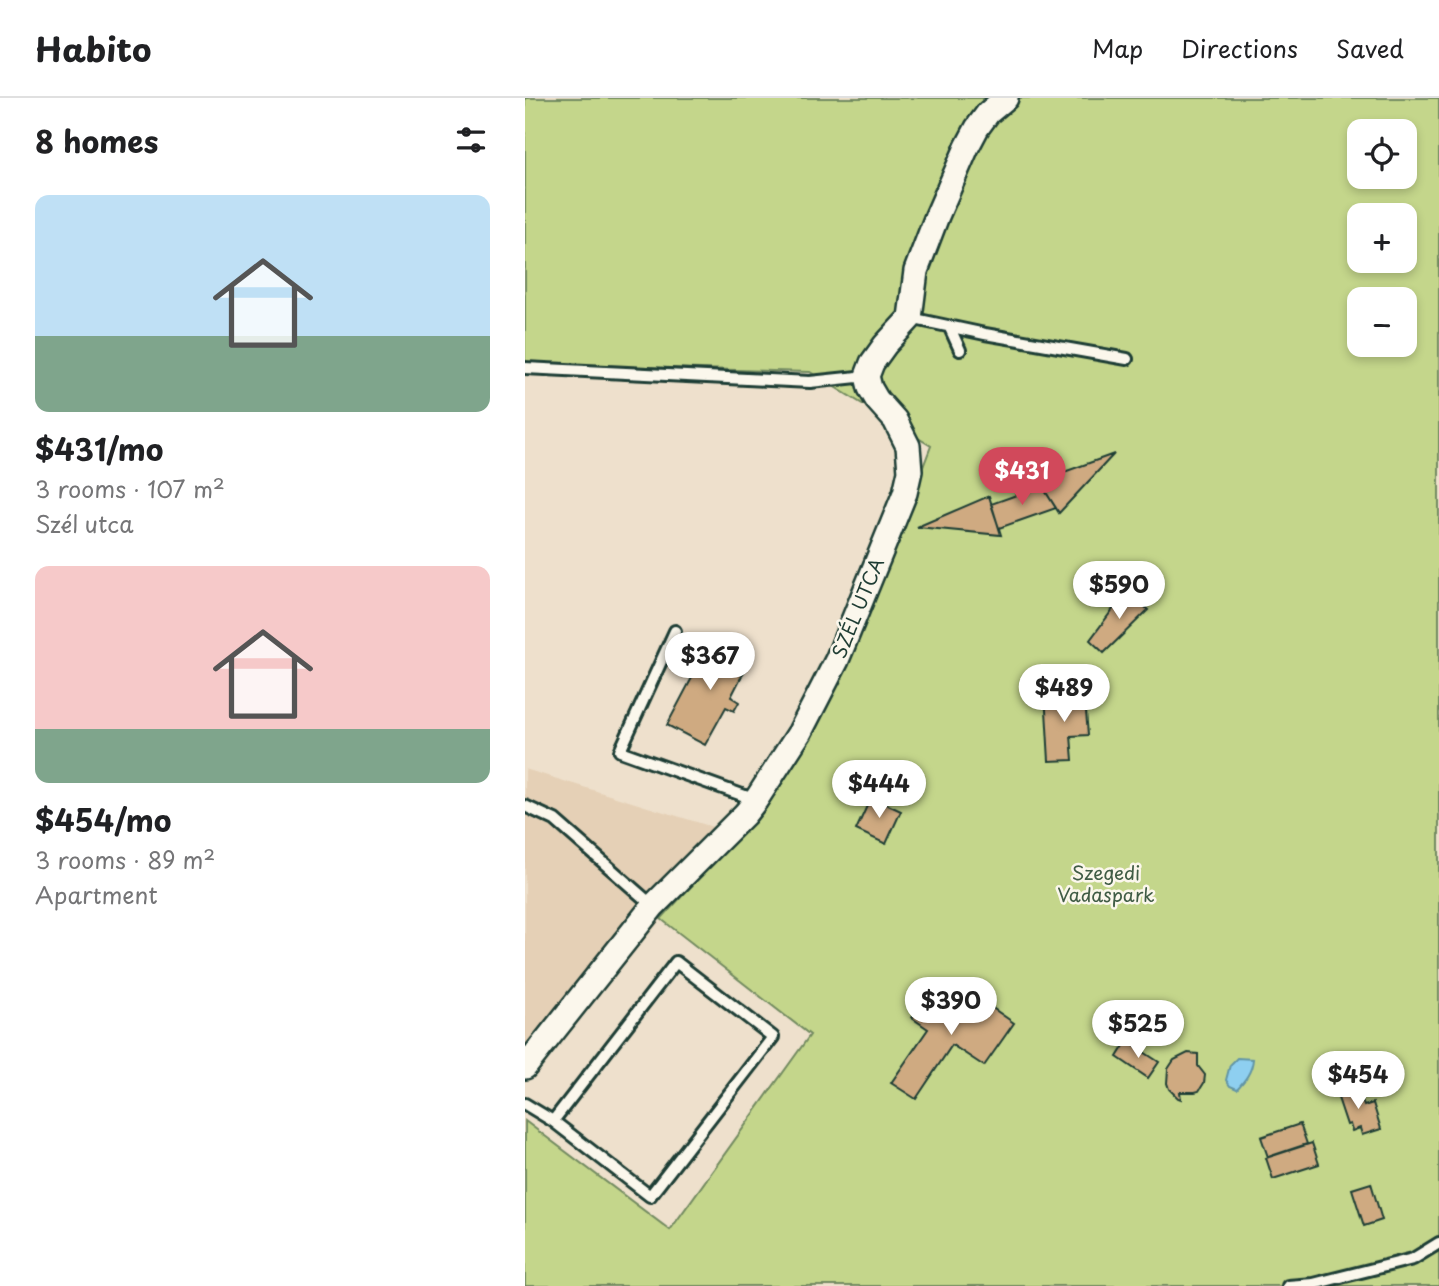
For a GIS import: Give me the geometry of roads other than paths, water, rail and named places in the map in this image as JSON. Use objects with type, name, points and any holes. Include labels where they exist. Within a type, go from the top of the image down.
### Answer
[{"type":"street","points":[[867,376],[872,363],[885,345],[911,318],[916,271],[942,204],[977,128],[988,113],[1006,98]]},
{"type":"street","name":"SZÉL UTCA","points":[[525,1067],[653,906],[756,800],[800,732],[837,660],[905,492],[910,471],[908,446],[895,421],[877,400],[867,376]]},
{"type":"lane","points":[[911,318],[950,328],[1126,359]]},
{"type":"lane","points":[[950,328],[960,350]]},
{"type":"lane","points":[[525,368],[810,382],[867,376]]},
{"type":"lane","points":[[675,631],[619,751],[756,800]]},
{"type":"lane","points":[[525,806],[555,820],[653,906]]},
{"type":"lane","points":[[525,1104],[553,1121],[650,1196],[773,1037],[676,962],[553,1121]]},
{"type":"lane","points":[[1288,1286],[1313,1284],[1413,1259],[1439,1243]]},
{"type":"water","points":[[1237,1058],[1253,1059],[1250,1072],[1237,1089],[1230,1086],[1226,1080],[1230,1065]]},
{"type":"park label","name":"Szegedi Vadaspark","points":[[1106,884]]}]
